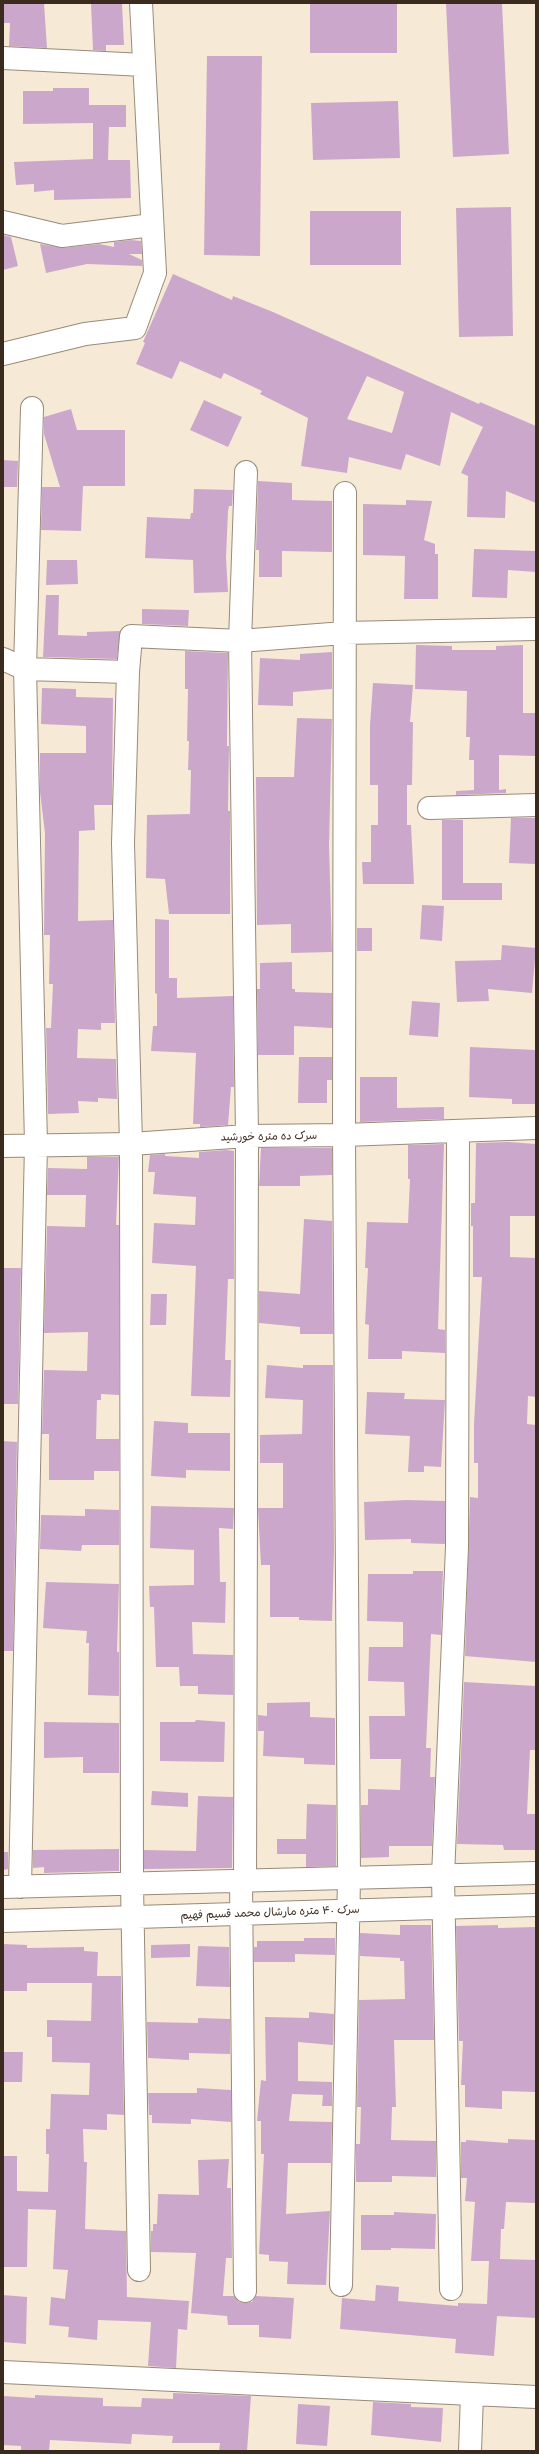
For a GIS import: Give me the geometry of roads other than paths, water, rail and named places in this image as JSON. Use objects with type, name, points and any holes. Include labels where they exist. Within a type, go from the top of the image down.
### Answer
[{"type":"street","points":[[3,354],[85,334],[135,328],[155,273],[141,3]]},
{"type":"street","points":[[3,58],[144,65]]},
{"type":"street","points":[[3,222],[62,236],[152,225]]},
{"type":"street","points":[[32,408],[25,669],[36,1144],[11,1887],[536,1873]]},
{"type":"street","points":[[245,2292],[242,1914],[247,1136],[240,641],[246,472]]},
{"type":"street","points":[[341,2285],[349,1878],[344,1135],[345,494]]},
{"type":"street","points":[[139,2270],[132,1917],[131,1144],[123,843],[128,672],[131,636],[240,641],[344,633],[536,629]]},
{"type":"street","points":[[3,659],[25,669],[128,672]]},
{"type":"street","points":[[430,808],[536,806]]},
{"type":"street","name":"سرک ده متره خورشید","points":[[3,1146],[36,1144],[131,1144],[247,1136],[458,1132],[536,1128]]},
{"type":"street","points":[[451,2289],[443,1876],[457,1547],[458,1132]]},
{"type":"street","name":"سرک ۴۰ متره مارشال محمد قسیم فهیم","points":[[3,1921],[536,1904]]},
{"type":"street","points":[[3,2372],[536,2396]]},
{"type":"street","points":[[470,2451],[472,2394]]}]
